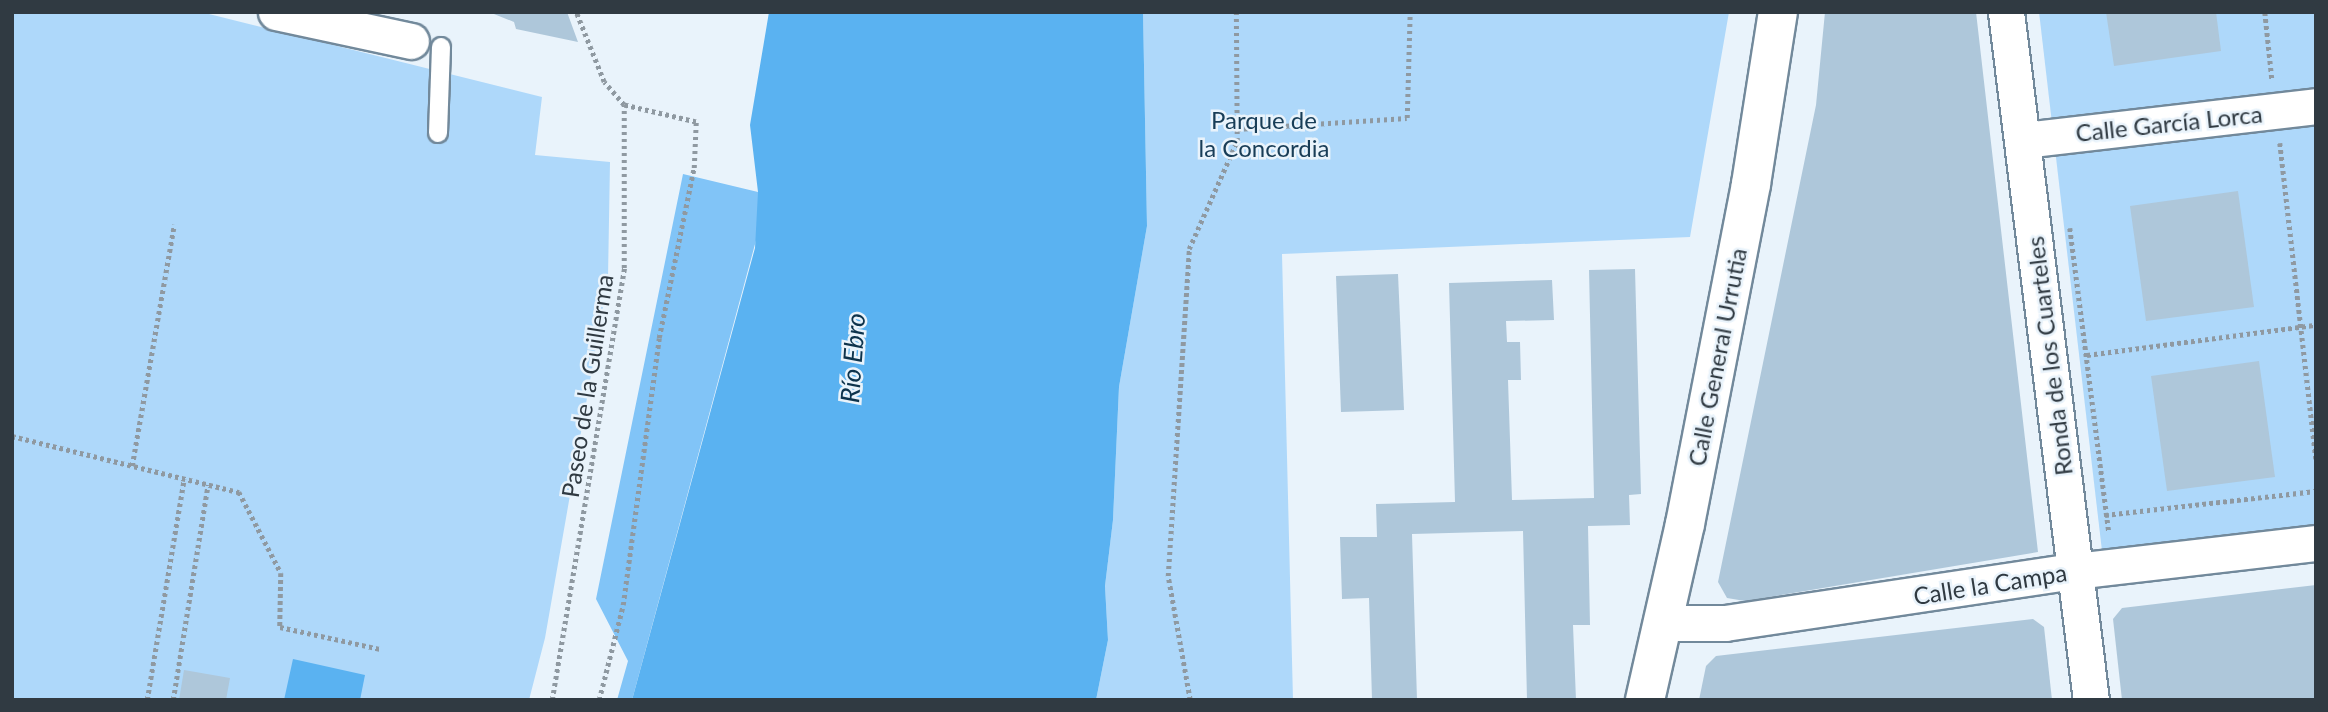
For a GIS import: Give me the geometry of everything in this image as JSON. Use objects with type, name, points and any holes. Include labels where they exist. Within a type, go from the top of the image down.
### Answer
[{"type":"main road","name":"Calle General Urrutia","points":[[1645,700],[1664,623],[1751,184],[1778,12]]},
{"type":"street","points":[[276,12],[426,44]]},
{"type":"street","name":"Ronda de los Cuarteles","points":[[2006,12],[2091,700]]},
{"type":"street","name":"Calle García Lorca","points":[[2023,140],[2316,106]]},
{"type":"street","name":"Calle la Campa","points":[[1664,623],[1725,624],[2074,571],[2316,543]]},
{"type":"lane","points":[[426,44],[438,133]]},
{"type":"path","points":[[576,12],[604,82],[624,105],[696,122],[694,168],[659,338],[623,605],[599,700]]},
{"type":"path","points":[[1190,700],[1168,576],[1189,249],[1237,141],[1237,12]]},
{"type":"path","points":[[1237,129],[1406,118],[1410,12]]},
{"type":"path","points":[[2265,12],[2316,459]]},
{"type":"path","name":"Paseo de la Guillerma","points":[[552,700],[624,268],[624,105]]},
{"type":"path","points":[[2070,224],[2114,566]]},
{"type":"path","points":[[132,466],[174,225]]},
{"type":"path","points":[[2087,355],[2316,325]]},
{"type":"path","points":[[12,436],[239,492],[281,573],[280,627],[380,649]]},
{"type":"path","points":[[147,700],[184,479]]},
{"type":"path","points":[[173,700],[208,485]]},
{"type":"path","points":[[2069,520],[2316,491]]},
{"type":"green space","points":[[12,12],[201,12],[542,97],[535,155],[610,162],[608,278],[545,638],[529,700],[12,700]]},
{"type":"green space","name":"Parque de la Concordia","points":[[1143,12],[1729,12],[1690,237],[1282,254],[1293,700],[1096,700],[1108,640],[1105,586],[1113,520],[1119,387],[1147,226]]},
{"type":"green space","points":[[2039,12],[2316,12],[2316,544],[2104,568]]},
{"type":"shaded area","points":[[683,174],[758,192],[758,233],[632,700],[617,700],[628,661],[596,599]]},
{"type":"water","name":"Río Ebro","points":[[769,12],[1143,12],[1147,226],[1119,387],[1113,520],[1105,586],[1108,640],[1096,700],[632,700],[755,248],[758,192],[750,125]]},
{"type":"water","points":[[293,659],[365,675],[360,700],[284,700]]},
{"type":"building","points":[[489,12],[567,12],[578,42],[516,29],[514,22]]},
{"type":"building","points":[[1825,12],[1976,12],[2038,552],[1745,601],[1727,598],[1718,582],[1816,105]]},
{"type":"building","points":[[2106,12],[2216,12],[2221,51],[2114,66]]},
{"type":"building","points":[[2238,191],[2254,307],[2146,321],[2130,206]]},
{"type":"building","points":[[1635,269],[1641,494],[1629,495],[1630,525],[1588,526],[1590,625],[1573,625],[1576,700],[1527,700],[1523,531],[1412,534],[1417,700],[1372,700],[1369,598],[1342,599],[1340,537],[1377,537],[1376,504],[1455,502],[1449,283],[1552,280],[1554,320],[1506,321],[1507,342],[1520,342],[1521,380],[1508,380],[1512,500],[1594,498],[1589,270]]},
{"type":"building","points":[[1398,274],[1404,410],[1341,412],[1336,276]]},
{"type":"building","points":[[2259,361],[2275,477],[2167,491],[2151,376]]},
{"type":"building","points":[[2316,585],[2316,700],[2122,700],[2113,619],[2122,608]]},
{"type":"building","points":[[2033,619],[2044,627],[2052,700],[1699,700],[1706,666],[1716,656]]},
{"type":"building","points":[[184,670],[230,678],[226,700],[179,700]]}]
